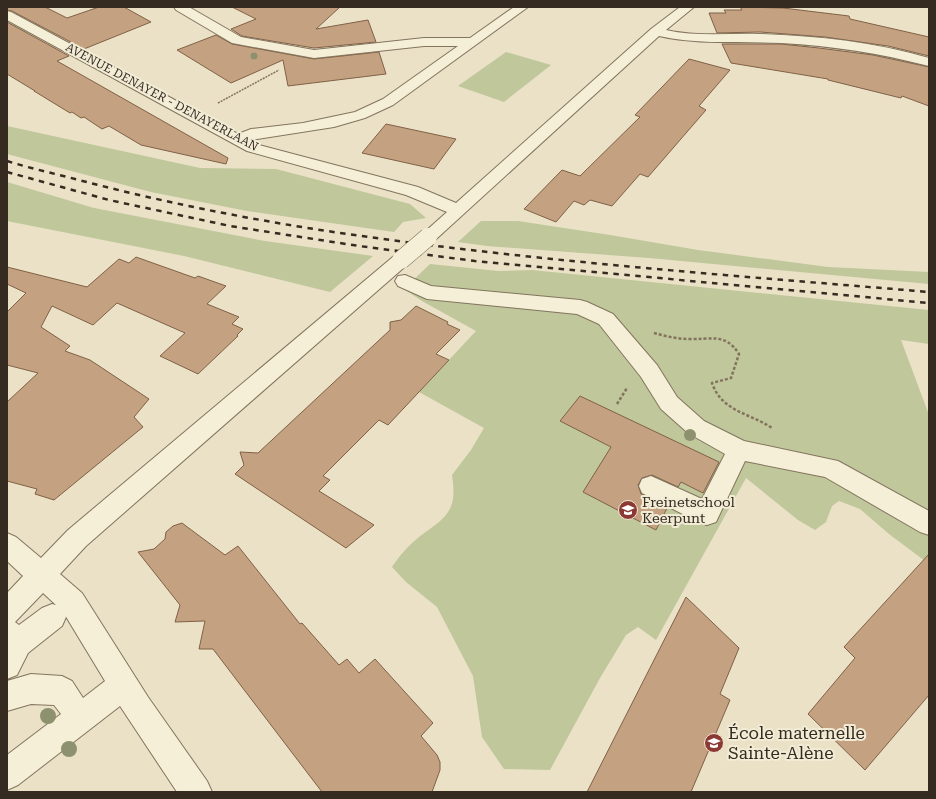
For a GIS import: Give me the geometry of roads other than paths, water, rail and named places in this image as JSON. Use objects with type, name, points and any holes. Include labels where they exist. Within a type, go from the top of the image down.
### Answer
[{"type":"street","points":[[180,7],[237,40],[314,54],[424,42],[472,42]]},
{"type":"street","points":[[237,140],[251,134],[303,128],[334,122],[360,115],[388,102],[522,7]]},
{"type":"street","points":[[7,612],[77,538],[428,237],[656,32],[688,7]]},
{"type":"street","name":"AVENUE DENAYER - DENAYERLAAN","points":[[7,15],[237,140],[261,150],[412,191],[458,210]]},
{"type":"street","points":[[656,32],[684,38],[812,40],[862,46],[929,62]]},
{"type":"street","points":[[405,281],[427,292],[580,307],[606,319],[648,371],[669,403],[696,427],[739,450],[830,468],[929,524]]},
{"type":"street","points":[[652,486],[707,514],[739,450]]},
{"type":"street","points":[[7,545],[72,602],[124,684],[196,792]]},
{"type":"street","points":[[11,647],[52,617]]},
{"type":"street","points":[[7,774],[124,684]]},
{"type":"street","points":[[7,696],[30,689],[62,691],[71,704]]},
{"type":"railway","points":[[7,161],[106,187],[232,215],[402,242],[552,259],[929,292]]},
{"type":"railway","points":[[7,172],[109,200],[230,226],[359,246],[475,261],[929,303]]},
{"type":"place","name":"Freinetschool Keerpunt","points":[[628,510]]},
{"type":"place","name":"École maternelle Sainte-Alène","points":[[714,743]]}]
